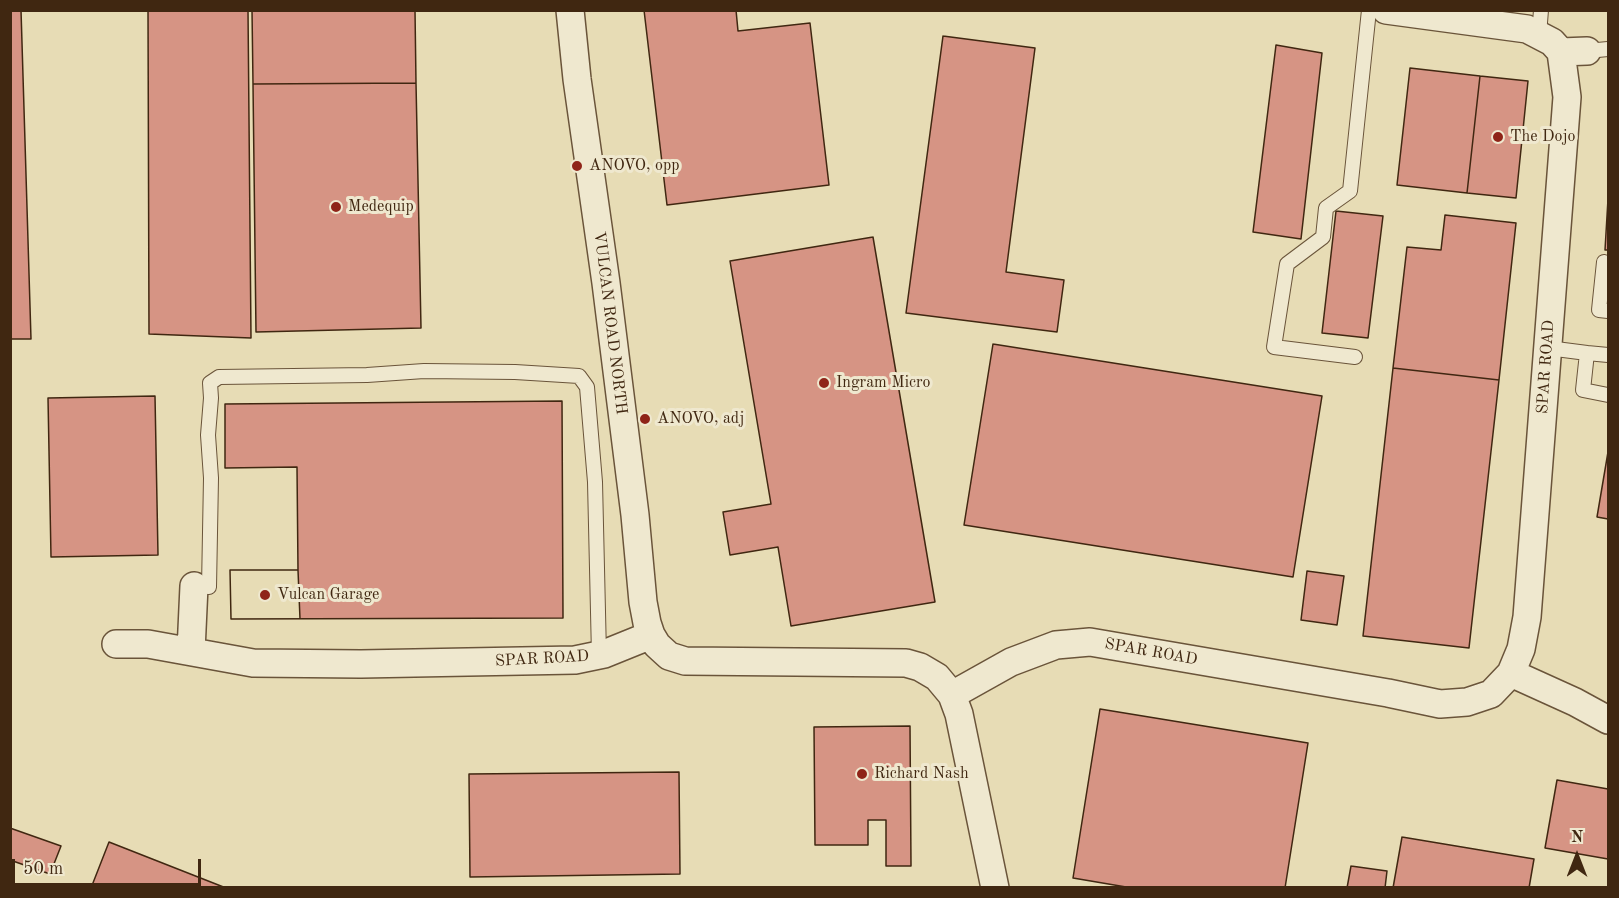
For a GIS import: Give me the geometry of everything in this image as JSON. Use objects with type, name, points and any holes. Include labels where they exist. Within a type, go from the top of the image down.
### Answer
[{"type":"street","name":"VULCAN ROAD NORTH","points":[[570,10],[577,79],[634,504],[643,602],[651,635]]},
{"type":"street","points":[[1386,10],[1527,29],[1540,23],[1552,42],[1585,51]]},
{"type":"street","name":"SPAR ROAD","points":[[952,695],[1011,662],[1056,645],[1090,642],[1440,704],[1467,702],[1491,694],[1511,674],[1521,650],[1527,617],[1568,97],[1585,51]]},
{"type":"street","points":[[191,651],[194,586]]},
{"type":"street","name":"SPAR ROAD","points":[[116,644],[148,644],[253,663],[361,664],[574,660],[599,655],[651,635]]},
{"type":"street","points":[[651,635],[657,645],[669,656],[686,661],[906,663],[920,667],[937,677],[952,695],[959,714],[995,888]]},
{"type":"street","points":[[1511,674],[1575,702],[1608,720]]},
{"type":"lane","points":[[1355,357],[1274,347],[1287,264],[1323,237],[1326,208],[1350,191],[1369,10]]},
{"type":"lane","points":[[1604,262],[1599,310],[1608,311]]},
{"type":"lane","points":[[1548,348],[1608,355]]},
{"type":"lane","points":[[1587,353],[1583,390],[1608,395]]},
{"type":"lane","points":[[194,586],[209,587],[210,383],[219,377],[367,375],[424,371],[515,372],[579,376],[587,387],[595,482],[599,655]]},
{"type":"building","points":[[10,10],[21,10],[31,339],[10,339]]},
{"type":"building","points":[[148,10],[248,10],[251,338],[149,334]]},
{"type":"building","points":[[252,10],[415,10],[416,83],[253,84]]},
{"type":"building","points":[[644,10],[736,10],[738,31],[810,23],[829,185],[667,205]]},
{"type":"building","points":[[943,36],[1035,48],[1006,272],[1064,280],[1057,332],[906,313]]},
{"type":"building","points":[[1276,45],[1322,53],[1301,239],[1253,232]]},
{"type":"building","points":[[1410,68],[1480,76],[1467,193],[1397,185]]},
{"type":"building","name":"The Dojo","points":[[1480,76],[1528,81],[1516,198],[1467,193]]},
{"type":"building","name":"Medequip","points":[[416,83],[421,328],[256,332],[253,84]]},
{"type":"building","points":[[1608,199],[1608,250],[1605,250]]},
{"type":"building","points":[[1336,211],[1383,216],[1368,338],[1322,333]]},
{"type":"building","points":[[1445,215],[1516,223],[1499,380],[1393,368],[1407,247],[1441,250]]},
{"type":"building","name":"Ingram Micro","points":[[873,237],[935,602],[791,626],[778,547],[730,555],[723,512],[771,504],[730,261]]},
{"type":"building","points":[[993,344],[1322,396],[1293,577],[964,525]]},
{"type":"building","points":[[1393,368],[1499,380],[1469,648],[1363,636]]},
{"type":"building","points":[[155,396],[158,555],[51,557],[48,398]]},
{"type":"building","points":[[562,401],[563,618],[231,619],[230,570],[298,570],[297,467],[225,468],[225,404]]},
{"type":"building","points":[[1608,452],[1608,519],[1597,517]]},
{"type":"building","name":"Vulcan Garage","points":[[230,570],[298,570],[300,619],[231,619]]},
{"type":"building","points":[[1307,571],[1344,576],[1337,625],[1301,620]]},
{"type":"building","points":[[1100,709],[1308,743],[1285,888],[1132,888],[1073,878]]},
{"type":"building","name":"Richard Nash","points":[[910,726],[911,866],[886,866],[886,820],[868,820],[868,845],[815,845],[814,727]]},
{"type":"building","points":[[679,772],[680,874],[470,877],[469,774]]},
{"type":"building","points":[[1557,780],[1608,789],[1608,859],[1545,848]]},
{"type":"building","points":[[10,828],[61,846],[50,874],[10,860]]},
{"type":"building","points":[[1402,837],[1534,859],[1529,888],[1393,888]]},
{"type":"building","points":[[109,842],[226,888],[91,888]]},
{"type":"building","points":[[1351,866],[1387,871],[1385,888],[1347,888]]},
{"type":"place","name":"The Dojo","points":[[1498,137]]},
{"type":"place","name":"ANOVO, opp","points":[[577,166]]},
{"type":"place","name":"Medequip","points":[[336,207]]},
{"type":"place","name":"Ingram Micro","points":[[824,383]]},
{"type":"place","name":"ANOVO, adj","points":[[645,419]]},
{"type":"place","name":"Vulcan Garage","points":[[265,595]]},
{"type":"place","name":"Richard Nash","points":[[862,774]]}]
